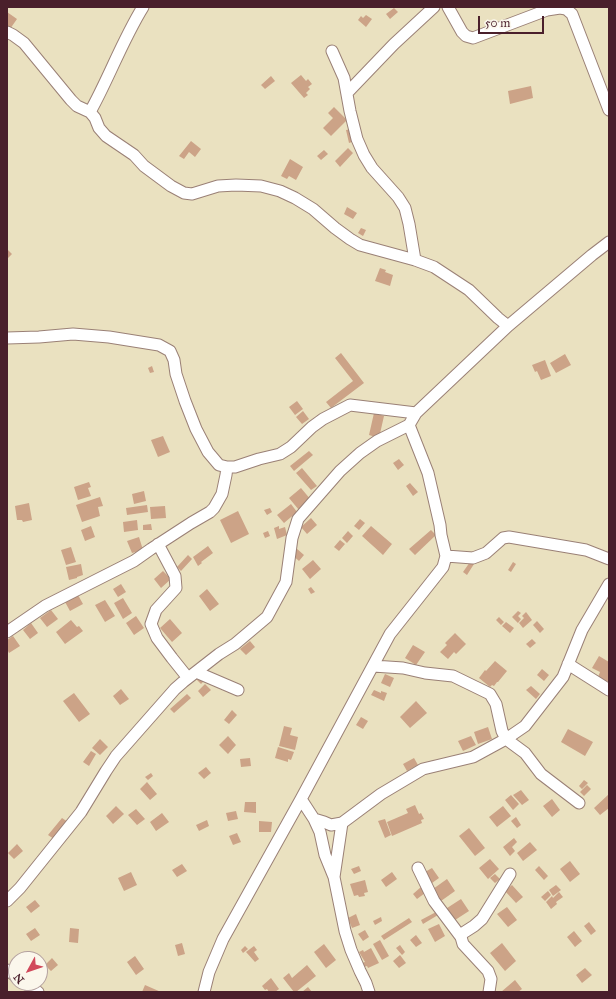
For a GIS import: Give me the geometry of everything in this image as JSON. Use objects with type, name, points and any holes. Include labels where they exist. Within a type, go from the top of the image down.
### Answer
[{"type":"street","points":[[90,112],[102,91],[120,49],[143,7]]},
{"type":"street","points":[[347,93],[394,44],[434,7]]},
{"type":"street","points":[[448,7],[462,32],[466,36],[473,38],[547,10],[560,8],[566,9],[572,14],[609,110]]},
{"type":"street","points":[[7,32],[24,43],[77,106],[90,112],[95,118],[99,128],[106,136],[134,155],[144,166],[171,186],[184,193],[192,194],[218,186],[236,185],[261,186],[280,190],[313,209],[350,239],[360,244],[434,267],[469,290],[508,326]]},
{"type":"street","points":[[332,51],[344,78],[357,139],[364,155],[372,168],[398,197],[405,208],[409,224],[414,260]]},
{"type":"street","points":[[7,901],[20,888],[81,812],[116,756],[175,689],[267,618],[286,582],[292,538],[298,519],[340,471],[360,453],[377,441],[409,425],[416,413],[508,326],[609,242]]},
{"type":"street","points":[[7,338],[73,334],[109,337],[160,345],[170,351],[174,360],[176,374],[190,416],[201,440],[208,452],[219,465],[227,467],[235,467],[280,454],[323,419],[350,405],[416,413]]},
{"type":"street","points":[[204,992],[209,972],[222,939],[301,799],[390,634],[443,567],[446,556],[440,535],[440,525],[428,473],[409,425]]},
{"type":"street","points":[[7,632],[44,606],[134,562],[158,544],[210,512],[222,494],[227,467]]},
{"type":"street","points":[[446,556],[473,558],[486,553],[503,538],[509,537],[586,550],[609,560]]},
{"type":"street","points":[[158,544],[175,576],[176,588],[156,610],[151,624],[158,638],[172,658],[192,675],[238,690]]},
{"type":"street","points":[[314,819],[331,825],[342,823],[381,794],[423,770],[473,757],[506,739],[525,726],[563,677],[582,630],[609,584]]},
{"type":"street","points":[[568,664],[609,690]]},
{"type":"street","points":[[373,666],[403,668],[425,673],[453,676],[490,694],[496,704],[502,732],[506,739],[525,753],[541,774],[579,803]]},
{"type":"street","points":[[301,799],[314,819],[320,832],[325,854],[334,878],[345,931],[369,992]]},
{"type":"street","points":[[334,878],[342,823]]},
{"type":"street","points":[[418,868],[434,901],[461,937],[463,944],[488,971],[491,979],[489,992]]},
{"type":"street","points":[[461,937],[463,933],[482,919],[510,874]]},
{"type":"building","points":[[394,8],[398,12],[390,19],[386,14]]},
{"type":"building","points":[[7,12],[17,19],[10,29],[7,27]]},
{"type":"building","points":[[366,15],[372,19],[366,27],[358,20],[361,16],[363,18]]},
{"type":"building","points":[[301,75],[306,81],[308,79],[312,84],[308,87],[310,89],[306,93],[308,95],[304,98],[291,83]]},
{"type":"building","points":[[271,76],[275,81],[265,89],[261,85]]},
{"type":"building","points":[[531,86],[533,98],[510,104],[508,91]]},
{"type":"building","points":[[334,107],[347,120],[331,136],[323,128],[333,118],[328,113]]},
{"type":"building","points":[[351,129],[355,141],[349,143],[346,130]]},
{"type":"building","points":[[191,141],[201,149],[195,157],[189,152],[184,159],[179,156]]},
{"type":"building","points":[[348,148],[353,153],[340,167],[335,161]]},
{"type":"building","points":[[324,150],[328,154],[321,160],[317,156]]},
{"type":"building","points":[[290,159],[303,167],[296,180],[289,176],[287,179],[281,176]]},
{"type":"building","points":[[347,207],[357,213],[353,219],[344,214]]},
{"type":"building","points":[[361,228],[366,230],[363,236],[358,233]]},
{"type":"building","points":[[7,249],[12,254],[7,259]]},
{"type":"building","points":[[380,268],[393,275],[390,286],[375,281]]},
{"type":"building","points":[[341,353],[364,383],[331,408],[326,402],[353,381],[335,358]]},
{"type":"building","points":[[565,354],[571,365],[556,373],[550,363]]},
{"type":"building","points":[[545,360],[551,376],[541,380],[537,371],[535,372],[532,365]]},
{"type":"building","points":[[152,366],[154,372],[150,373],[148,368]]},
{"type":"building","points":[[297,401],[303,409],[295,415],[289,407]]},
{"type":"building","points":[[303,411],[309,419],[302,424],[296,417]]},
{"type":"building","points":[[374,413],[384,416],[379,438],[369,435]]},
{"type":"building","points":[[163,436],[170,452],[158,457],[151,440]]},
{"type":"building","points":[[309,451],[313,455],[294,471],[290,466]]},
{"type":"building","points":[[399,459],[404,465],[398,470],[393,463]]},
{"type":"building","points":[[302,468],[317,486],[311,490],[296,473]]},
{"type":"building","points":[[89,482],[91,487],[88,488],[91,496],[78,500],[74,487]]},
{"type":"building","points":[[410,483],[418,492],[413,496],[406,486]]},
{"type":"building","points":[[301,488],[311,500],[299,510],[289,498]]},
{"type":"building","points":[[144,491],[146,501],[134,504],[132,494]]},
{"type":"building","points":[[100,497],[103,506],[98,507],[100,516],[82,522],[76,505]]},
{"type":"building","points":[[29,503],[32,520],[23,522],[22,520],[17,520],[15,506]]},
{"type":"building","points":[[291,504],[297,512],[284,523],[277,515]]},
{"type":"building","points":[[147,505],[148,512],[127,515],[126,508]]},
{"type":"building","points":[[165,506],[166,518],[151,519],[150,507]]},
{"type":"building","points":[[270,508],[272,512],[267,515],[264,510]]},
{"type":"building","points":[[238,511],[249,534],[231,543],[220,520]]},
{"type":"building","points":[[311,518],[317,525],[307,534],[301,527]]},
{"type":"building","points":[[360,519],[365,523],[359,530],[354,526]]},
{"type":"building","points":[[137,520],[138,530],[124,532],[123,522]]},
{"type":"building","points":[[151,524],[152,530],[143,530],[143,525]]},
{"type":"building","points":[[91,526],[95,537],[85,541],[81,530]]},
{"type":"building","points":[[279,526],[279,529],[285,527],[287,535],[277,539],[274,528]]},
{"type":"building","points":[[371,526],[392,544],[383,555],[362,536]]},
{"type":"building","points":[[431,530],[436,535],[415,555],[409,549]]},
{"type":"building","points":[[268,531],[270,536],[265,538],[263,533]]},
{"type":"building","points":[[348,531],[353,536],[347,543],[342,538]]},
{"type":"building","points":[[139,537],[143,550],[132,553],[127,541]]},
{"type":"building","points":[[340,540],[345,544],[339,551],[334,547]]},
{"type":"building","points":[[208,546],[213,553],[198,566],[193,557]]},
{"type":"building","points":[[71,547],[76,562],[66,565],[61,550]]},
{"type":"building","points":[[296,548],[304,555],[299,561],[291,554]]},
{"type":"building","points":[[188,555],[192,559],[181,571],[177,567]]},
{"type":"building","points":[[313,560],[321,569],[310,579],[302,569]]},
{"type":"building","points":[[470,562],[474,564],[467,575],[463,572]]},
{"type":"building","points":[[513,562],[516,564],[511,572],[508,570]]},
{"type":"building","points":[[81,564],[83,575],[69,580],[66,567]]},
{"type":"building","points":[[163,571],[171,579],[161,588],[154,579]]},
{"type":"building","points":[[121,584],[126,592],[118,597],[113,589]]},
{"type":"building","points":[[311,587],[315,592],[311,594],[308,589]]},
{"type":"building","points":[[207,589],[219,604],[210,611],[199,596]]},
{"type":"building","points":[[78,595],[83,604],[70,611],[65,602]]},
{"type":"building","points":[[123,598],[132,613],[123,619],[114,603]]},
{"type":"building","points":[[105,600],[115,616],[105,622],[95,605]]},
{"type":"building","points":[[51,610],[58,619],[47,627],[40,618]]},
{"type":"building","points":[[518,611],[521,613],[518,616],[521,619],[518,623],[512,617]]},
{"type":"building","points":[[526,612],[532,620],[523,628],[519,623],[524,618],[522,616]]},
{"type":"building","points":[[136,616],[144,628],[134,635],[126,623]]},
{"type":"building","points":[[499,617],[504,622],[501,625],[496,620]]},
{"type":"building","points":[[170,619],[182,633],[172,642],[160,628]]},
{"type":"building","points":[[71,620],[83,631],[65,644],[56,632]]},
{"type":"building","points":[[537,621],[544,629],[540,633],[533,625]]},
{"type":"building","points":[[506,622],[514,628],[510,633],[502,626]]},
{"type":"building","points":[[31,623],[38,633],[30,639],[23,630]]},
{"type":"building","points":[[455,633],[466,644],[456,654],[454,652],[448,659],[440,652],[447,645],[445,643]]},
{"type":"building","points":[[13,636],[20,646],[9,653],[7,649],[7,640]]},
{"type":"building","points":[[532,639],[536,643],[530,648],[526,644]]},
{"type":"building","points":[[250,641],[255,647],[246,655],[240,649]]},
{"type":"building","points":[[413,645],[425,652],[416,665],[405,658]]},
{"type":"building","points":[[599,656],[609,662],[609,679],[607,682],[598,677],[600,672],[592,668]]},
{"type":"building","points":[[495,661],[507,671],[494,686],[492,685],[490,687],[479,678]]},
{"type":"building","points":[[542,669],[549,675],[544,681],[537,675]]},
{"type":"building","points":[[385,674],[394,678],[390,687],[381,683]]},
{"type":"building","points":[[201,676],[205,680],[201,684],[197,680]]},
{"type":"building","points":[[205,684],[211,690],[203,697],[198,691]]},
{"type":"building","points":[[531,686],[540,694],[536,699],[526,690]]},
{"type":"building","points":[[121,689],[129,699],[120,705],[113,696]]},
{"type":"building","points":[[374,690],[381,693],[381,691],[387,693],[384,701],[371,695]]},
{"type":"building","points":[[74,693],[90,714],[79,722],[63,701]]},
{"type":"building","points":[[187,694],[191,698],[174,713],[170,709]]},
{"type":"building","points":[[416,701],[427,713],[410,728],[400,717]]},
{"type":"building","points":[[232,710],[237,715],[229,724],[224,720]]},
{"type":"building","points":[[361,717],[368,721],[363,729],[356,725]]},
{"type":"building","points":[[284,726],[292,728],[290,735],[298,737],[295,750],[279,746]]},
{"type":"building","points":[[488,727],[492,739],[478,744],[474,732]]},
{"type":"building","points":[[568,729],[593,742],[585,756],[561,742]]},
{"type":"building","points":[[228,736],[236,745],[228,754],[219,745]]},
{"type":"building","points":[[471,736],[476,745],[463,751],[458,741]]},
{"type":"building","points":[[100,739],[108,747],[100,755],[92,748]]},
{"type":"building","points":[[278,747],[294,752],[291,760],[288,759],[288,762],[275,758]]},
{"type":"building","points":[[91,751],[96,754],[89,766],[83,762]]},
{"type":"building","points":[[250,758],[251,766],[241,767],[240,759]]},
{"type":"building","points":[[414,758],[418,765],[407,771],[403,764]]},
{"type":"building","points":[[206,767],[211,773],[204,779],[198,773]]},
{"type":"building","points":[[151,773],[153,776],[148,780],[145,777]]},
{"type":"building","points":[[584,780],[588,783],[582,789],[579,786]]},
{"type":"building","points":[[147,782],[157,794],[150,800],[140,789]]},
{"type":"building","points":[[587,785],[591,789],[584,796],[580,792]]},
{"type":"building","points":[[521,790],[529,800],[522,805],[513,795]]},
{"type":"building","points":[[609,794],[609,808],[600,815],[594,808]]},
{"type":"building","points":[[511,795],[519,804],[513,810],[505,800]]},
{"type":"building","points":[[552,799],[560,810],[552,817],[543,806]]},
{"type":"building","points":[[245,802],[256,802],[256,813],[244,812]]},
{"type":"building","points":[[415,805],[419,814],[421,813],[424,819],[421,820],[422,823],[392,836],[387,822],[408,813],[406,809]]},
{"type":"building","points":[[116,806],[124,814],[113,824],[106,816]]},
{"type":"building","points":[[503,806],[511,816],[497,827],[489,817]]},
{"type":"building","points":[[136,809],[145,819],[137,825],[128,815]]},
{"type":"building","points":[[236,811],[238,819],[228,821],[226,813]]},
{"type":"building","points":[[162,813],[169,822],[156,831],[150,822]]},
{"type":"building","points":[[516,817],[521,825],[517,828],[511,821]]},
{"type":"building","points":[[62,818],[68,822],[54,839],[48,835]]},
{"type":"building","points":[[385,819],[391,835],[385,838],[378,821]]},
{"type":"building","points":[[207,820],[209,826],[199,831],[196,825]]},
{"type":"building","points":[[259,821],[272,822],[271,832],[259,832]]},
{"type":"building","points":[[469,828],[485,848],[475,856],[459,836]]},
{"type":"building","points":[[237,833],[241,842],[233,845],[229,836]]},
{"type":"building","points":[[514,838],[517,842],[512,847],[515,851],[510,856],[503,847]]},
{"type":"building","points":[[530,842],[537,850],[523,861],[517,853]]},
{"type":"building","points":[[17,844],[23,851],[14,859],[8,853]]},
{"type":"building","points":[[490,859],[499,869],[488,879],[479,868]]},
{"type":"building","points":[[570,861],[580,874],[570,882],[560,869]]},
{"type":"building","points":[[182,864],[187,871],[177,877],[172,870]]},
{"type":"building","points":[[359,866],[361,871],[354,874],[351,869]]},
{"type":"building","points":[[539,866],[548,876],[544,880],[535,870]]},
{"type":"building","points":[[432,868],[439,878],[432,883],[425,872]]},
{"type":"building","points":[[131,872],[137,885],[124,891],[118,878]]},
{"type":"building","points":[[392,872],[397,879],[386,887],[381,880]]},
{"type":"building","points":[[495,874],[500,879],[495,883],[490,878]]},
{"type":"building","points":[[447,879],[455,891],[441,901],[433,889]]},
{"type":"building","points":[[365,880],[368,892],[364,893],[365,896],[354,896],[350,884]]},
{"type":"building","points":[[512,885],[523,897],[516,903],[505,891]]},
{"type":"building","points":[[556,885],[561,890],[553,896],[549,890]]},
{"type":"building","points":[[421,887],[425,893],[417,899],[413,894]]},
{"type":"building","points":[[548,891],[551,895],[545,901],[541,897]]},
{"type":"building","points":[[559,892],[563,897],[556,902],[557,904],[551,909],[546,902]]},
{"type":"building","points":[[461,899],[469,911],[452,922],[444,910]]},
{"type":"building","points":[[35,900],[40,906],[31,913],[26,907]]},
{"type":"building","points":[[507,907],[517,920],[508,927],[497,914]]},
{"type":"building","points":[[436,912],[438,915],[423,924],[421,920]]},
{"type":"building","points":[[356,914],[360,925],[352,928],[348,918]]},
{"type":"building","points":[[381,917],[382,921],[375,925],[373,921]]},
{"type":"building","points":[[409,918],[412,922],[384,940],[381,936]]},
{"type":"building","points":[[589,922],[596,931],[591,935],[584,926]]},
{"type":"building","points":[[439,924],[445,936],[435,942],[428,929]]},
{"type":"building","points":[[35,928],[40,935],[31,941],[26,934]]},
{"type":"building","points":[[70,928],[79,929],[78,943],[69,942]]},
{"type":"building","points":[[365,930],[369,937],[363,941],[358,934]]},
{"type":"building","points":[[574,931],[582,941],[575,947],[567,937]]},
{"type":"building","points":[[416,935],[422,943],[416,947],[410,940]]},
{"type":"building","points":[[380,940],[389,956],[382,960],[373,944]]},
{"type":"building","points":[[182,943],[185,954],[178,956],[175,945]]},
{"type":"building","points":[[502,943],[516,961],[505,971],[490,953]]},
{"type":"building","points":[[324,944],[336,960],[326,968],[314,952]]},
{"type":"building","points":[[400,945],[405,952],[402,955],[396,948]]},
{"type":"building","points":[[245,946],[248,949],[243,953],[241,950]]},
{"type":"building","points":[[254,946],[257,950],[254,952],[259,959],[255,962],[246,952]]},
{"type":"building","points":[[371,948],[379,963],[368,968],[367,966],[364,967],[362,963],[365,962],[359,952],[363,950],[364,952]]},
{"type":"building","points":[[400,955],[406,963],[399,968],[393,961]]},
{"type":"building","points":[[135,956],[144,969],[136,975],[127,962]]},
{"type":"building","points":[[52,958],[58,965],[51,971],[48,968],[48,962]]},
{"type":"building","points":[[307,965],[316,976],[294,992],[283,978],[289,973],[292,978]]},
{"type":"building","points":[[585,968],[592,975],[582,983],[576,975]]},
{"type":"building","points":[[271,978],[279,989],[275,992],[269,992],[262,986]]},
{"type":"building","points":[[515,980],[522,989],[518,992],[501,992]]},
{"type":"building","points":[[145,985],[161,992],[142,992]]},
{"type":"building","points":[[308,987],[312,992],[302,992]]}]
